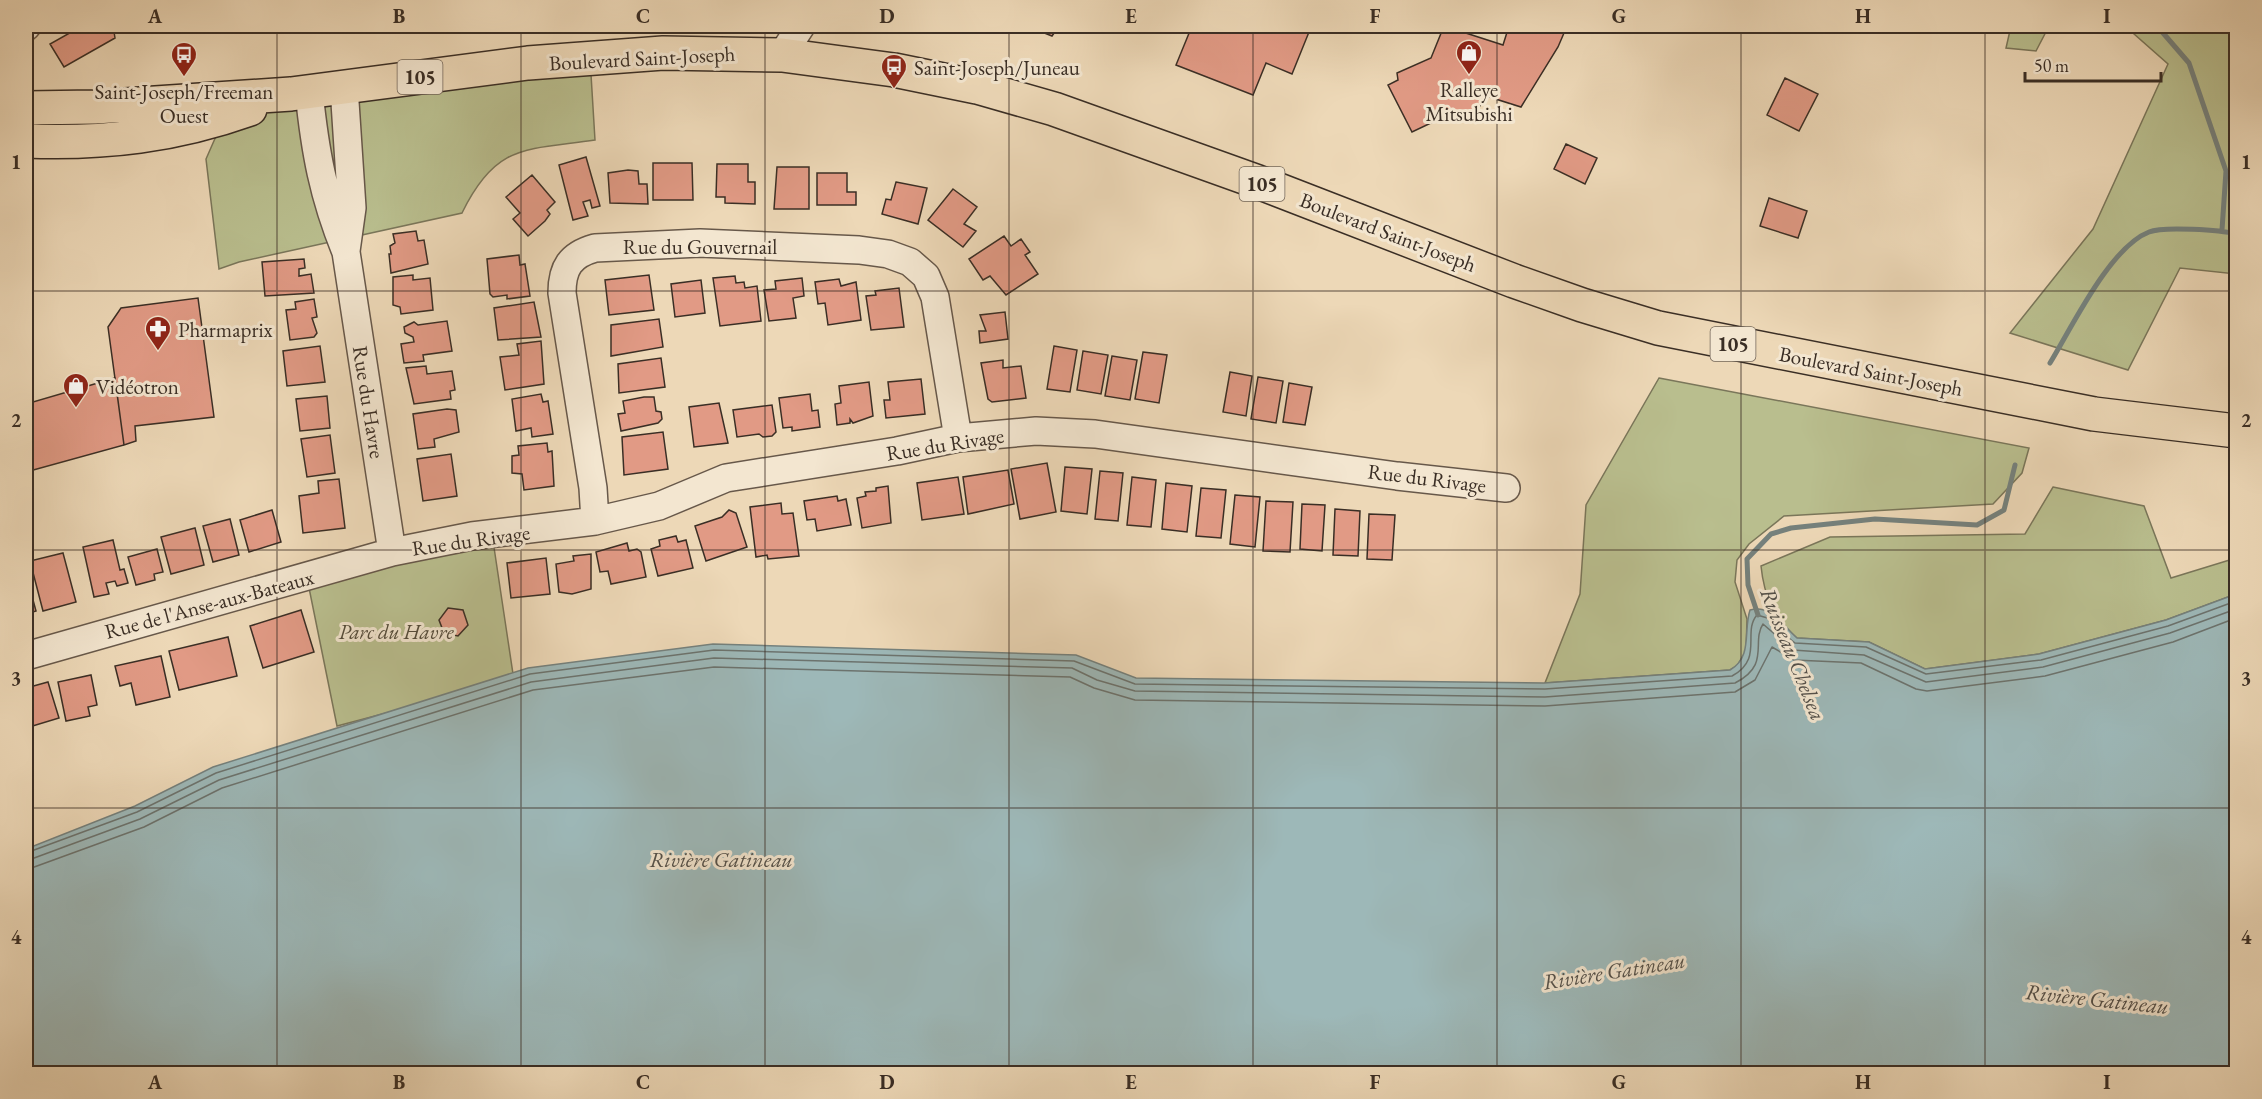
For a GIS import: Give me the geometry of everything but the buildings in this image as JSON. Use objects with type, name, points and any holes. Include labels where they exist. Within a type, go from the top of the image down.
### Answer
[{"type":"main road","name":"Boulevard Saint-Joseph","points":[[26,108],[115,106],[300,93],[528,63],[627,55],[705,51],[782,55],[939,78],[1023,100],[1247,178],[1544,291],[1658,328],[2094,414],[2236,430]]},
{"type":"main road","name":"Boulevard Saint-Joseph","points":[[26,141],[120,139],[177,132],[300,93]]},
{"type":"street","points":[[782,55],[801,26]]},
{"type":"street","name":"Rue du Havre","points":[[344,87],[352,208],[346,252]]},
{"type":"street","name":"Rue du Havre","points":[[300,93],[328,210],[346,252],[392,552]]},
{"type":"street","name":"Rue du Gouvernail","points":[[595,521],[593,488],[562,293],[565,268],[582,252],[595,248],[699,243],[833,248],[888,254],[910,262],[926,276],[935,297],[958,438]]},
{"type":"street","name":"Rue du Rivage","points":[[392,552],[470,537],[595,521],[659,506],[726,478],[897,451],[958,438],[1036,431],[1095,434],[1397,476],[1506,488]]},
{"type":"street","name":"Rue de l'Anse-aux-Bateaux","points":[[26,656],[392,552]]},
{"type":"green space","points":[[2011,26],[2049,26],[2036,51],[2006,48]]},
{"type":"green space","points":[[2125,26],[2236,26],[2236,274],[2180,268],[2128,370],[2010,333],[2093,229],[2168,64]]},
{"type":"green space","points":[[590,58],[595,140],[532,149],[515,154],[487,173],[462,213],[239,262],[219,269],[206,159],[224,118]]},
{"type":"green space","points":[[1659,378],[2029,448],[2022,473],[1993,504],[1784,516],[1749,544],[1737,560],[1735,582],[1747,619],[1746,651],[1737,666],[1730,670],[1545,683],[1580,594],[1586,505]]},
{"type":"green space","points":[[2053,487],[2144,506],[2171,578],[2236,558],[2236,594],[2166,620],[2039,654],[1925,669],[1869,642],[1797,638],[1776,615],[1768,597],[1761,566],[1830,537],[2025,534]]},
{"type":"green space","name":"Parc du Havre","points":[[492,534],[513,674],[413,706],[337,726],[307,578]]},
{"type":"water","name":"Rivière Gatineau","points":[[2236,594],[2236,1073],[26,1073],[26,849],[135,806],[213,767],[528,668],[713,644],[1076,655],[1136,678],[1544,683],[1730,670],[1737,665],[1745,651],[1750,610],[1758,609],[1777,617],[1797,638],[1869,642],[1925,669],[2039,654],[2166,620]]},
{"type":"waterway","points":[[2157,26],[2189,63],[2226,171],[2222,230]]},
{"type":"waterway","name":"Ruisseau Chelsea","points":[[2050,363],[2093,290],[2106,271],[2134,240],[2149,232],[2166,229],[2206,230],[2236,234]]},
{"type":"waterway","name":"Ruisseau Chelsea","points":[[1758,615],[1748,585],[1747,559],[1771,534],[1791,528],[1875,519],[1977,525],[2004,510],[2015,465]]},
{"type":"place","name":"Ralleye Mitsubishi","points":[[1469,76]]},
{"type":"place","name":"Saint-Joseph/Freeman Ouest","points":[[184,78]]},
{"type":"place","name":"Saint-Joseph/Juneau","points":[[894,90]]},
{"type":"place","name":"Pharmaprix","points":[[158,352]]},
{"type":"place","name":"Vidéotron","points":[[76,409]]}]
